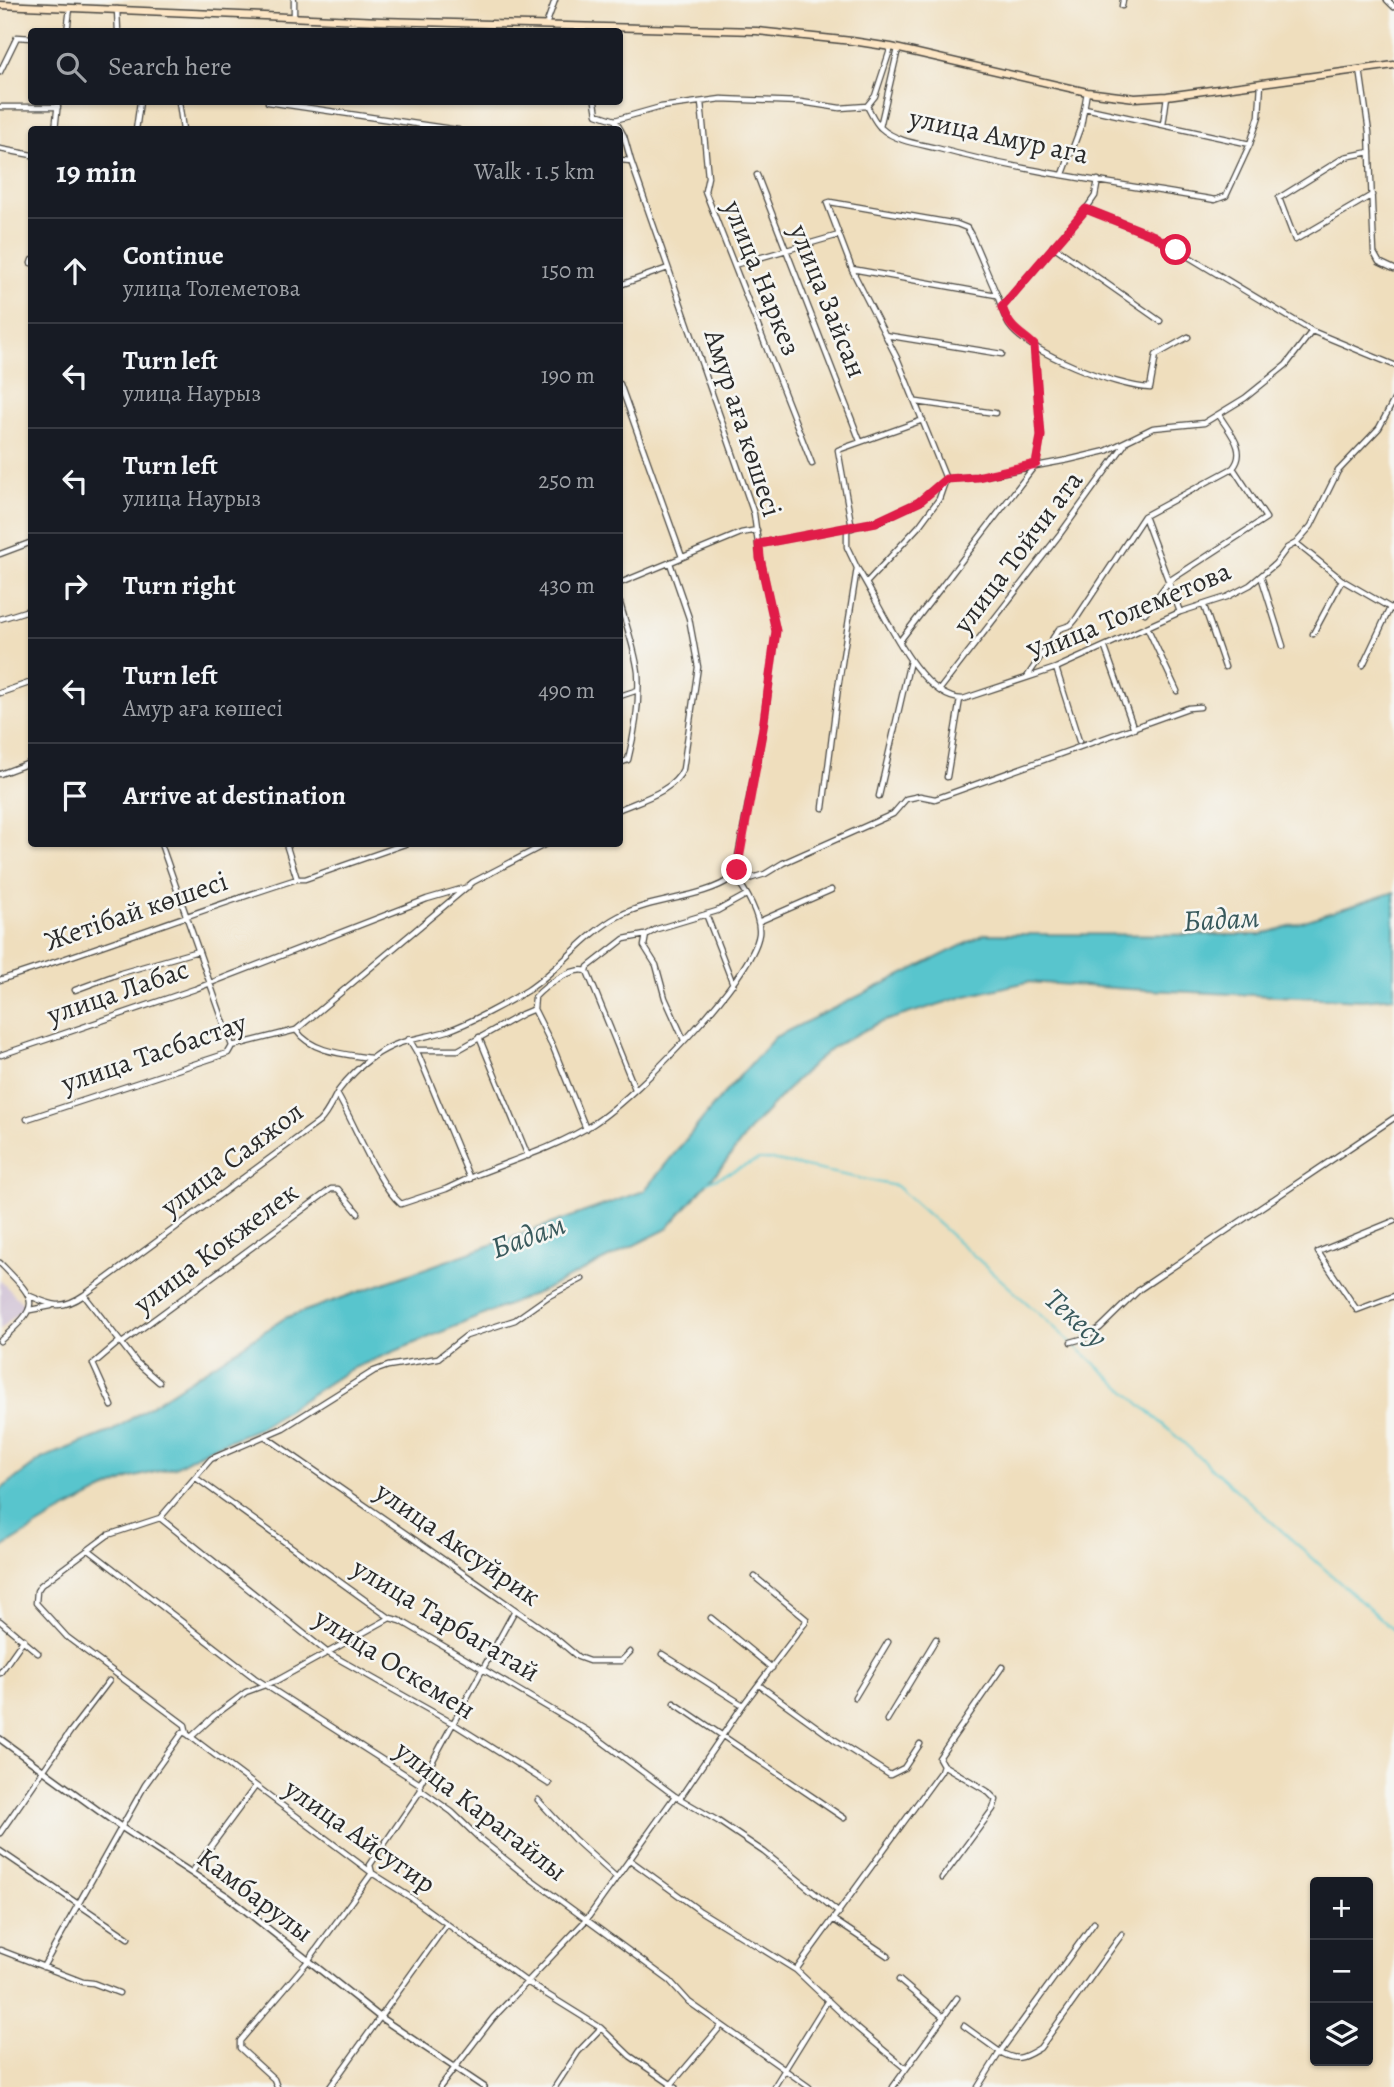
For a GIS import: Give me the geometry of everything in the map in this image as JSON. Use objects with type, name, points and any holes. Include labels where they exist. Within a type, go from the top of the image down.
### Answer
[{"type":"main road","points":[[0,5],[16,3],[70,8],[580,28]]},
{"type":"main road","points":[[623,29],[757,31],[852,41],[895,48],[1087,92],[1127,97],[1167,96],[1394,65]]},
{"type":"street","points":[[294,0],[294,17]]},
{"type":"street","points":[[545,26],[555,0]]},
{"type":"street","points":[[1387,0],[1394,7]]},
{"type":"street","points":[[68,28],[70,8]]},
{"type":"street","points":[[117,9],[118,28]]},
{"type":"street","points":[[0,72],[17,37],[28,38]]},
{"type":"street","points":[[596,105],[597,114],[615,120],[661,107],[721,99],[801,102],[840,108],[867,106],[876,96],[895,48]]},
{"type":"street","points":[[880,128],[895,48]]},
{"type":"street","points":[[1360,69],[1370,152],[1376,258],[1394,269]]},
{"type":"street","points":[[1085,108],[1250,144],[1259,116],[1262,82]]},
{"type":"street","points":[[1063,174],[1081,126],[1087,92]]},
{"type":"street","points":[[1163,125],[1167,96]]},
{"type":"street","name":"улица Наркез","points":[[701,102],[708,177],[705,191],[812,464]]},
{"type":"street","points":[[0,107],[39,105]]},
{"type":"street","points":[[55,126],[58,105]]},
{"type":"street","points":[[137,126],[140,105]]},
{"type":"street","points":[[179,105],[182,126]]},
{"type":"street","points":[[288,105],[431,126]]},
{"type":"street","name":"улица Амур ага","points":[[867,106],[880,128],[901,139],[962,155],[1063,174],[1221,199],[1233,183],[1250,144]]},
{"type":"street","name":"Амур аға көшесі","points":[[615,120],[618,126]]},
{"type":"street","name":"Амур аға көшесі","points":[[623,134],[757,530],[760,558],[776,631],[763,728],[736,879]]},
{"type":"street","points":[[0,149],[28,154]]},
{"type":"street","points":[[1370,152],[1345,157],[1279,198],[1295,240],[1372,195]]},
{"type":"street","points":[[623,160],[631,161]]},
{"type":"street","name":"улица Зайсан","points":[[757,175],[860,441]]},
{"type":"street","points":[[1002,307],[1086,209],[1094,196],[1098,180]]},
{"type":"street","points":[[867,582],[919,526],[939,499],[946,479],[916,402],[852,269],[827,202],[957,224],[967,228],[1008,324],[1014,331],[1034,345],[1104,380],[1148,389],[1152,387],[1156,355],[1188,337]]},
{"type":"street","points":[[1086,209],[1154,236],[1312,331],[1394,365]]},
{"type":"street","points":[[734,265],[839,235]]},
{"type":"street","points":[[1053,246],[1160,321]]},
{"type":"street","points":[[623,284],[668,268]]},
{"type":"street","points":[[852,269],[996,295]]},
{"type":"street","points":[[759,544],[876,522],[919,502],[946,479],[977,477],[1106,451],[1153,428],[1204,423],[1219,415],[1286,365],[1312,331]]},
{"type":"street","points":[[884,335],[1002,354]]},
{"type":"street","points":[[1034,345],[1041,436],[1036,464]]},
{"type":"street","points":[[623,392],[682,557]]},
{"type":"street","name":"Улица Толеметова","points":[[960,699],[1056,668],[1105,648],[1180,612],[1227,597],[1261,576],[1275,565],[1287,548],[1296,543],[1311,526],[1338,471],[1379,428],[1394,400]]},
{"type":"street","points":[[916,402],[995,413]]},
{"type":"street","points":[[1027,678],[1059,629],[1071,625],[1076,619],[1144,516],[1233,468],[1241,454],[1219,415]]},
{"type":"street","points":[[923,420],[839,448],[838,452],[850,528],[847,547],[857,568],[917,670],[940,689],[960,699],[947,777]]},
{"type":"street","name":"улица Тойчи ата","points":[[940,689],[1060,534],[1128,440]]},
{"type":"street","name":"улица Тойчи ата","points":[[899,642],[1036,464]]},
{"type":"street","points":[[1145,613],[1169,581],[1266,518],[1233,468]]},
{"type":"street","points":[[1144,516],[1180,612]]},
{"type":"street","points":[[623,582],[741,533],[757,530]]},
{"type":"street","points":[[1296,543],[1342,580],[1392,609],[1363,665]]},
{"type":"street","points":[[0,554],[28,544]]},
{"type":"street","points":[[623,808],[670,786],[679,779],[683,769],[698,667],[689,618],[670,563]]},
{"type":"street","points":[[824,808],[838,688],[857,568]]},
{"type":"street","points":[[1261,576],[1283,646]]},
{"type":"street","points":[[1313,634],[1342,580]]},
{"type":"street","points":[[1204,606],[1225,667]]},
{"type":"street","points":[[0,620],[28,610]]},
{"type":"street","points":[[623,624],[638,670],[633,741],[628,760],[623,762]]},
{"type":"street","points":[[1147,627],[1177,691]]},
{"type":"street","points":[[1105,648],[1134,729]]},
{"type":"street","points":[[879,796],[910,660]]},
{"type":"street","points":[[1056,668],[1079,741]]},
{"type":"street","points":[[0,693],[28,683]]},
{"type":"street","points":[[623,695],[638,690]]},
{"type":"street","name":"улица Саяжол","points":[[30,1310],[73,1302],[84,1295],[319,1122],[327,1114],[337,1094],[371,1058],[409,1039],[456,1028],[528,990],[603,926],[619,916],[639,907],[696,894],[736,879],[765,874],[783,863],[893,814],[906,799],[920,796],[935,799],[1188,708],[1200,707]]},
{"type":"street","points":[[0,774],[28,764]]},
{"type":"street","points":[[162,847],[232,1046]]},
{"type":"street","points":[[287,847],[297,879]]},
{"type":"street","name":"Жетібай көшесі","points":[[0,980],[396,847]]},
{"type":"street","name":"улица Тасбастау","points":[[27,1119],[228,1053],[232,1046],[296,1030],[468,887],[540,847]]},
{"type":"street","points":[[337,1094],[374,1165],[401,1204],[528,1156],[586,1129],[635,1089],[684,1040],[744,969],[757,942],[758,922],[736,879]]},
{"type":"street","name":"улица Лабас","points":[[1,1055],[195,989],[427,899],[468,887]]},
{"type":"street","points":[[758,922],[831,890]]},
{"type":"street","points":[[587,971],[588,967],[624,939],[646,935],[657,929],[717,911],[746,895]]},
{"type":"street","points":[[706,914],[733,984]]},
{"type":"street","points":[[646,935],[644,946],[656,965],[665,998],[684,1040]]},
{"type":"street","points":[[75,990],[121,973],[198,951]]},
{"type":"street","points":[[586,1129],[536,1011],[534,1000],[537,993],[573,971],[580,968],[587,971],[635,1089]]},
{"type":"street","points":[[416,1051],[453,1052],[536,1011]]},
{"type":"street","points":[[296,1030],[313,1044],[331,1052],[371,1058]]},
{"type":"street","points":[[479,1037],[528,1156]]},
{"type":"street","points":[[409,1039],[470,1179]]},
{"type":"street","points":[[1071,1342],[1085,1338],[1100,1328],[1140,1289],[1394,1118]]},
{"type":"street","name":"улица Кокжелек","points":[[112,1406],[93,1364],[121,1342],[334,1188],[338,1189],[358,1213]]},
{"type":"street","points":[[1394,1221],[1318,1252],[1357,1310],[1394,1296]]},
{"type":"street","points":[[0,1263],[30,1296],[51,1306]]},
{"type":"street","points":[[89,1550],[115,1532],[160,1518],[211,1459],[283,1428],[374,1371],[388,1366],[438,1358],[466,1336],[515,1320],[549,1296],[582,1279]]},
{"type":"street","points":[[84,1295],[136,1362],[159,1382]]},
{"type":"street","points":[[0,1341],[25,1318],[30,1310],[30,1296]]},
{"type":"street","name":"улица Аксуйрик","points":[[265,1437],[553,1636],[578,1657],[589,1661],[621,1661],[630,1653]]},
{"type":"street","name":"улица Тарбагатай","points":[[197,1478],[390,1618],[401,1620],[588,1731],[677,1797],[764,1853],[839,1913]]},
{"type":"street","name":"улица Оскемен","points":[[160,1518],[328,1653],[454,1724],[549,1784]]},
{"type":"street","name":"улица Айсугир","points":[[89,1550],[41,1585],[37,1591],[36,1603],[67,1637],[185,1726],[189,1736],[255,1787],[527,1982],[601,2028],[630,2056],[672,2086]]},
{"type":"street","name":"улица Карагайлы","points":[[89,1550],[265,1684],[420,1787],[520,1871],[670,1980],[689,2002],[809,2087]]},
{"type":"street","points":[[440,2087],[493,2018],[587,1919],[805,1623],[806,1619],[755,1577]]},
{"type":"street","points":[[277,2087],[274,2079],[239,2045],[240,2041],[308,1961],[372,1872],[370,1865],[420,1787],[515,1610]]},
{"type":"street","points":[[43,1967],[145,1784],[183,1732],[189,1736],[246,1692],[276,1681],[390,1618]]},
{"type":"street","points":[[711,1618],[772,1668]]},
{"type":"street","points":[[0,1621],[38,1653]]},
{"type":"street","points":[[0,1673],[24,1639]]},
{"type":"street","points":[[887,1720],[936,1639]]},
{"type":"street","points":[[855,1697],[888,1642]]},
{"type":"street","points":[[662,1654],[743,1705]]},
{"type":"street","points":[[942,1878],[993,1809],[996,1800],[988,1791],[943,1765],[939,1758],[1002,1667]]},
{"type":"street","points":[[0,1833],[109,1681]]},
{"type":"street","points":[[759,1685],[835,1741],[890,1775],[904,1768],[920,1744]]},
{"type":"street","points":[[674,1703],[844,1818]]},
{"type":"street","name":"Камбарулы","points":[[0,1739],[121,1827],[227,1896],[381,2018],[484,2087]]},
{"type":"street","points":[[796,1970],[943,1765]]},
{"type":"street","points":[[192,1872],[255,1787]]},
{"type":"street","points":[[538,1800],[574,1839],[616,1877]]},
{"type":"street","points":[[0,1851],[128,1938]]},
{"type":"street","points":[[630,1860],[678,1896],[796,1970],[905,2068]]},
{"type":"street","points":[[834,1920],[888,1956]]},
{"type":"street","points":[[978,2087],[1000,2052],[1094,1923]]},
{"type":"street","points":[[330,2087],[447,1924]]},
{"type":"street","points":[[964,2026],[1012,2059],[1023,2057],[1040,2048],[1122,1934]]},
{"type":"street","points":[[0,1950],[119,1993]]},
{"type":"street","points":[[899,1980],[942,2016]]},
{"type":"street","points":[[893,2087],[957,1998]]},
{"type":"street","points":[[774,2087],[828,2000]]},
{"type":"street","points":[[672,2086],[721,2026]]},
{"type":"street","points":[[555,2087],[578,2052],[601,2028]]},
{"type":"shaded area","points":[[0,1280],[25,1306],[0,1330]]},
{"type":"water","name":"Бадам","points":[[1394,892],[1394,997],[1362,1000],[1027,982],[966,996],[878,1023],[831,1048],[796,1080],[753,1126],[667,1229],[544,1290],[349,1370],[259,1428],[210,1448],[175,1467],[131,1478],[100,1492],[0,1549],[0,1490],[43,1458],[112,1431],[285,1318],[644,1191],[719,1099],[775,1037],[985,934],[1261,935]]},
{"type":"waterway","name":"Текесу","points":[[708,1182],[758,1160],[772,1160],[896,1186],[1394,1631]]},
{"type":"route","points":[[737,870],[763,728],[776,631],[759,544],[876,522],[919,502],[946,479],[977,477],[1036,464],[1041,436],[1034,345],[1008,324],[1002,307],[1007,299],[1086,209],[1154,236],[1176,250]]}]
